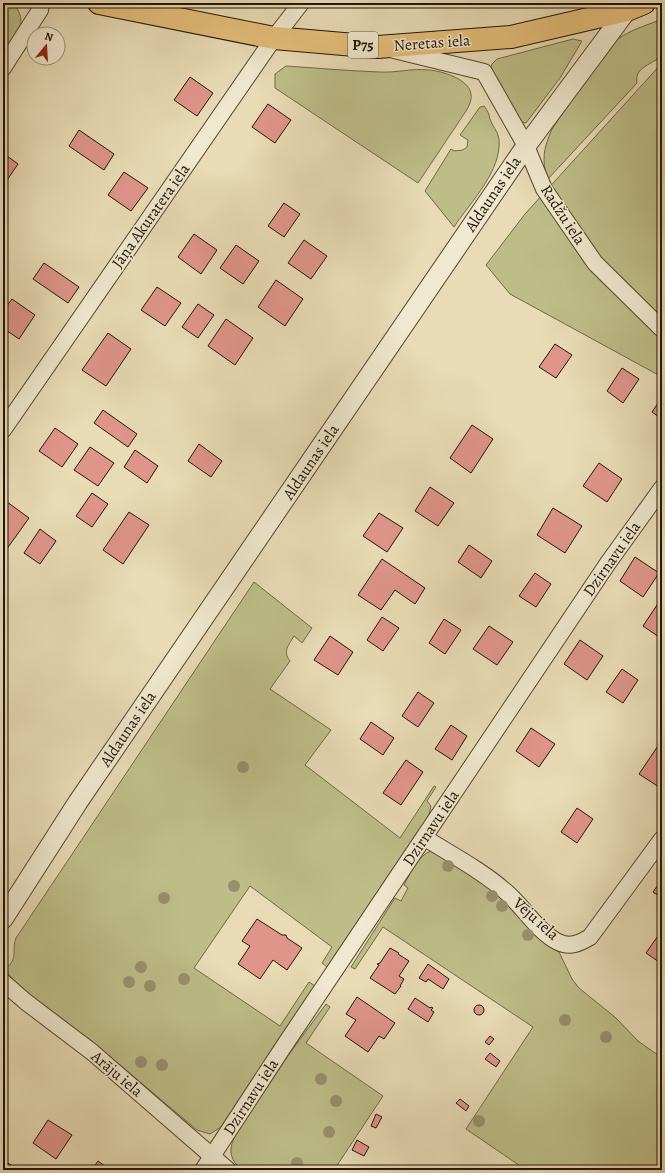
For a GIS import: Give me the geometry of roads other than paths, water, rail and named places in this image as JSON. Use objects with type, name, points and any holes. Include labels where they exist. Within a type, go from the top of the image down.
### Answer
[{"type":"main road","name":"Neretas iela","points":[[99,3],[274,38],[378,47],[512,37],[636,6]]},
{"type":"street","points":[[3,68],[40,10],[41,3]]},
{"type":"street","name":"Jāņa Akuratera iela","points":[[3,430],[274,38],[301,3]]},
{"type":"street","name":"Aldaunas iela","points":[[3,919],[78,802],[526,146],[636,6]]},
{"type":"street","name":"Radžu iela","points":[[378,47],[484,72],[526,146],[544,190],[595,263],[662,329]]},
{"type":"street","name":"Dzirnavu iela","points":[[203,1170],[604,570],[662,488]]},
{"type":"street","name":"Vēju iela","points":[[425,838],[492,880],[507,892],[548,935],[559,942],[570,945],[580,943],[590,937],[662,839]]},
{"type":"street","name":"Arāju iela","points":[[3,982],[26,1002],[92,1052],[213,1155],[228,1170]]}]
